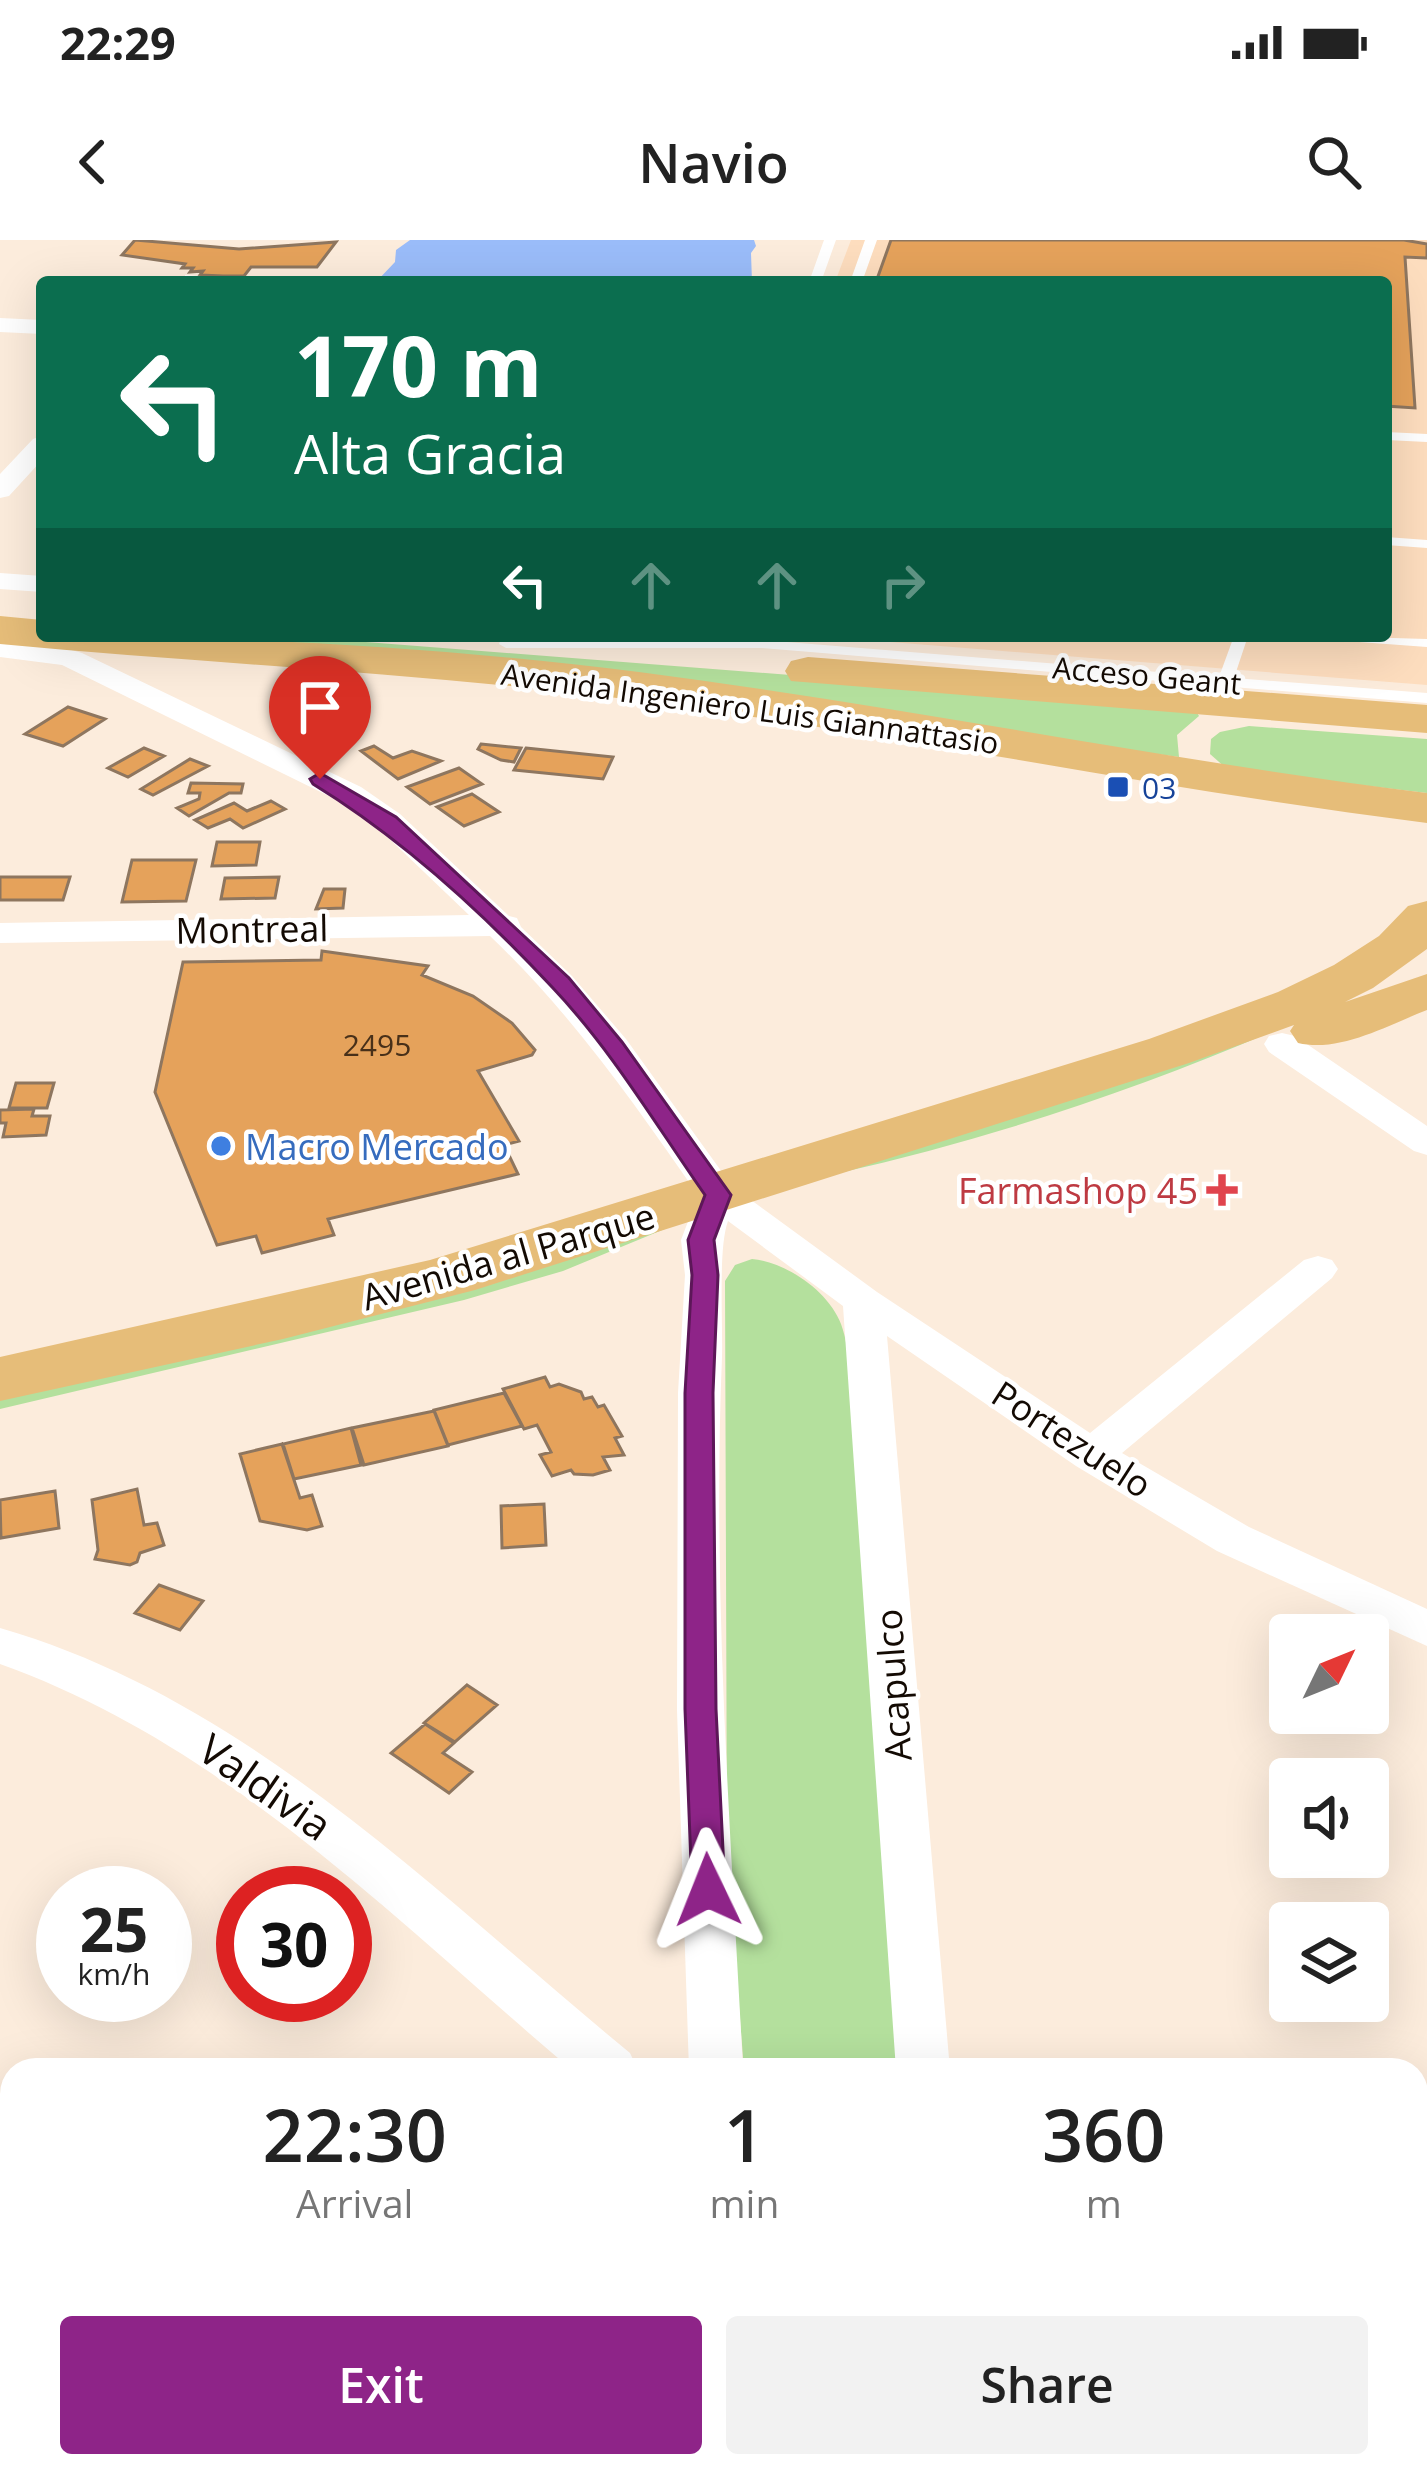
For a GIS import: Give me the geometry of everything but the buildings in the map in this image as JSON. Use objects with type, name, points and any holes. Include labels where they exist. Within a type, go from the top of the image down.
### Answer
[{"type":"main road","points":[[0,606],[36,609]]},
{"type":"main road","points":[[0,630],[36,633]]},
{"type":"main road","name":"Avenida Ingeniero Luis Giannattasio","points":[[137,642],[635,686],[878,721],[1235,784],[1427,808]]},
{"type":"main road","name":"Avenida Ingeniero Luis Giannattasio","points":[[531,642],[1427,719]]},
{"type":"main road","points":[[1235,784],[1194,755],[1195,739],[1202,732],[1228,721],[1427,732]]},
{"type":"main road","points":[[1294,792],[1391,827],[1427,853]]},
{"type":"main road","points":[[1360,800],[1427,799]]},
{"type":"main road","name":"Avenida al Parque","points":[[0,1420],[346,1344],[577,1281],[729,1216],[1252,1020],[1346,979],[1399,947],[1427,916]]},
{"type":"main road","points":[[1282,1044],[1364,1002],[1427,961]]},
{"type":"main road","points":[[1282,1044],[1427,991]]},
{"type":"main road","name":"Avenida al Parque","points":[[0,1379],[729,1216],[1282,1044]]},
{"type":"street","points":[[0,325],[36,327]]},
{"type":"street","points":[[0,490],[36,451]]},
{"type":"street","points":[[0,580],[36,583]]},
{"type":"street","points":[[0,648],[44,651],[72,659],[350,794],[388,821],[505,926],[614,1047],[729,1216],[705,1275],[699,1393],[701,1709],[716,2058]]},
{"type":"street","name":"Montreal","points":[[0,933],[505,926]]},
{"type":"street","points":[[1282,1044],[1427,1143]]},
{"type":"street","name":"Portezuelo","points":[[729,1216],[1091,1455],[1233,1539],[1427,1629]]},
{"type":"street","points":[[1091,1455],[1318,1269]]},
{"type":"street","name":"Acapulco","points":[[863,1301],[921,2058]]},
{"type":"street","name":"Valdivia","points":[[0,1646],[119,1693],[210,1742],[311,1814],[597,2058]]},
{"type":"lane","points":[[817,276],[830,240]]},
{"type":"lane","points":[[858,276],[871,240]]},
{"type":"lane","points":[[1392,436],[1427,438]]},
{"type":"lane","points":[[1392,541],[1427,544]]},
{"type":"lane","points":[[1392,640],[1427,643]]},
{"type":"lane","name":"Acceso Geant","points":[[759,642],[1427,698]]},
{"type":"lane","points":[[1225,681],[1240,642]]},
{"type":"lane","points":[[1242,642],[1262,684]]},
{"type":"shaded area","points":[[851,240],[1427,240],[1427,685],[890,642],[1392,642],[1392,276],[837,276]]},
{"type":"green space","points":[[229,642],[366,642],[1162,704],[1196,711],[1199,716],[1177,735],[1179,757],[436,659]]},
{"type":"green space","points":[[1249,726],[1427,739],[1427,793],[1227,769],[1210,754],[1211,739],[1220,732]]},
{"type":"green space","points":[[1336,1003],[1092,1101],[966,1141],[839,1173]]},
{"type":"green space","points":[[684,1221],[563,1271],[464,1300],[0,1409],[0,1393]]},
{"type":"green space","points":[[752,1259],[765,1261],[816,1289],[835,1312],[847,1349],[901,2058],[743,2058],[727,1852],[725,1281],[735,1265]]},
{"type":"water","points":[[410,240],[754,240],[756,246],[751,253],[752,276],[382,276],[395,262],[396,250]]},
{"type":"place","name":"03","points":[[1118,787]]},
{"type":"place","name":"Macro Mercado","points":[[221,1146]]},
{"type":"place","name":"Farmashop 45","points":[[1222,1190]]},
{"type":"route","points":[[320,779],[388,821],[560,982],[614,1047],[718,1195],[701,1240],[705,1275],[699,1393],[701,1709],[708,1890]]}]
